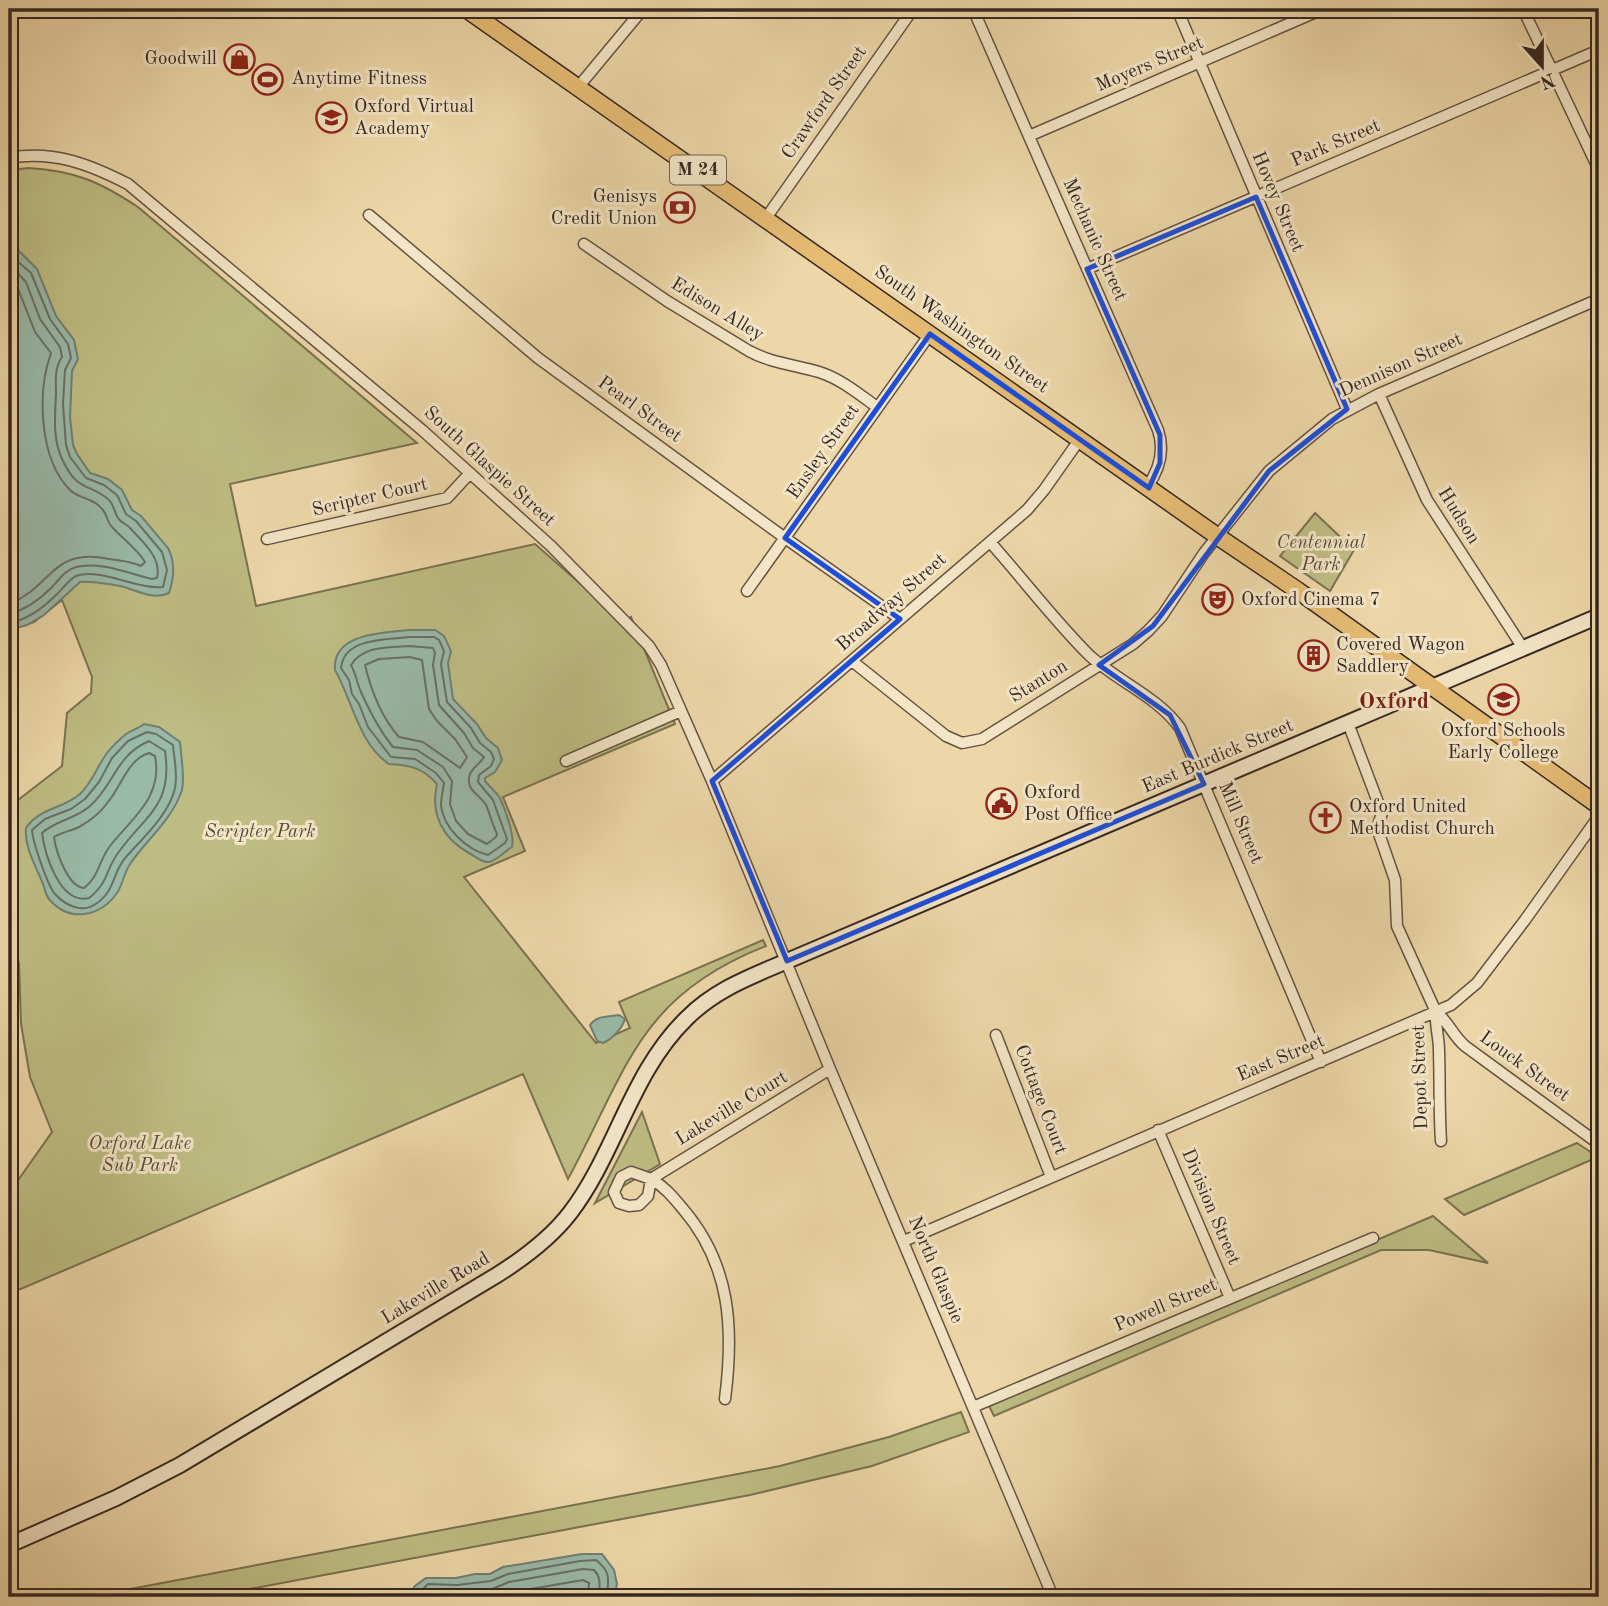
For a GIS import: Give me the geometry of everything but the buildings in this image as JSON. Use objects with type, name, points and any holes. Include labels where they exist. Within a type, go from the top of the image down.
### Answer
[{"type":"main road","name":"South Washington Street","points":[[467,9],[1432,687]]},
{"type":"main road","name":"East Burdick Street","points":[[787,961],[1599,616]]},
{"type":"main road","name":"M 24","points":[[1432,687],[1599,806]]},
{"type":"main road","name":"Lakeville Road","points":[[9,1545],[116,1498],[180,1465],[533,1251],[559,1226],[582,1196],[651,1064],[670,1036],[693,1012],[720,992],[787,961]]},
{"type":"street","points":[[579,86],[643,9]]},
{"type":"street","name":"Crawford Street","points":[[766,218],[913,9]]},
{"type":"street","name":"Mechanic Street","points":[[973,9],[1160,435],[1160,463],[1147,487]]},
{"type":"street","name":"Hovey Street","points":[[1177,9],[1347,409]]},
{"type":"street","name":"Moyers Street","points":[[1029,136],[1323,9]]},
{"type":"street","points":[[1523,9],[1599,170]]},
{"type":"street","name":"Park Street","points":[[1087,269],[1599,50]]},
{"type":"street","name":"South Glaspie Street","points":[[9,158],[27,155],[62,157],[95,167],[128,184],[416,425],[551,546],[649,646],[661,665],[712,780],[787,961]]},
{"type":"street","name":"Pearl Street","points":[[369,215],[528,350],[900,619]]},
{"type":"street","name":"Edison Alley","points":[[584,244],[657,295],[749,351],[822,373],[843,383],[877,407]]},
{"type":"street","name":"Dennison Street","points":[[1217,536],[1276,464],[1347,409],[1599,299]]},
{"type":"street","name":"Ensley Street","points":[[747,591],[930,334]]},
{"type":"street","name":"Hudson","points":[[1379,394],[1426,500],[1523,648]]},
{"type":"street","name":"Broadway Street","points":[[712,780],[1037,499],[1080,439]]},
{"type":"street","name":"Scripter Court","points":[[267,539],[447,498],[470,473]]},
{"type":"street","name":"Stanton","points":[[852,660],[940,733],[966,743],[987,736],[1138,640],[1153,626],[1217,536]]},
{"type":"street","name":"Mill Street","points":[[990,542],[1089,654],[1170,715],[1180,729],[1321,1062]]},
{"type":"street","points":[[566,761],[681,711]]},
{"type":"street","points":[[1348,723],[1382,813],[1377,828],[1395,880],[1397,926],[1436,1012]]},
{"type":"street","name":"East Street","points":[[904,1241],[1436,1012],[1463,997],[1525,920],[1599,816]]},
{"type":"street","name":"North Glaspie","points":[[787,961],[1052,1594]]},
{"type":"street","name":"Depot Street","points":[[1436,1012],[1441,1142]]},
{"type":"street","name":"Louck Street","points":[[1436,1012],[1465,1046],[1599,1142]]},
{"type":"street","name":"Cottage Court","points":[[996,1035],[1052,1177]]},
{"type":"street","name":"Lakeville Court","points":[[725,1399],[730,1361],[730,1322],[719,1271],[707,1242],[691,1218],[664,1186],[651,1179],[830,1069]]},
{"type":"street","name":"Division Street","points":[[1158,1130],[1230,1298]]},
{"type":"street","name":"Powell Street","points":[[973,1407],[1373,1238]]},
{"type":"highlighted area","points":[[1256,197],[1347,409],[1269,471],[1153,626],[1099,665],[1170,715],[1204,784],[787,961],[712,781],[900,619],[785,538],[930,334],[1149,488],[1160,463],[1160,435],[1087,269]]},
{"type":"green space","name":"Scripter Park","points":[[29,168],[87,179],[138,207],[417,443],[230,484],[256,606],[535,544],[623,621],[631,617],[675,724],[503,797],[525,851],[464,877],[596,1043],[630,1028],[619,1002],[763,940],[766,946],[723,966],[689,988],[663,1013],[641,1040],[623,1071],[568,1179],[523,1074],[9,1294],[9,1193],[52,1132],[30,1077],[21,1024],[19,963],[17,958],[9,962],[9,807],[62,766],[67,713],[91,693],[92,677],[62,600],[34,622],[9,630],[9,170]]},
{"type":"green space","name":"Centennial Park","points":[[1315,513],[1354,550],[1330,591],[1280,556]]},
{"type":"green space","points":[[642,1112],[660,1164],[595,1203]]},
{"type":"green space","points":[[1577,1143],[1598,1157],[1464,1215],[1445,1199]]},
{"type":"green space","points":[[1433,1216],[1488,1263],[1429,1250],[1381,1250],[994,1416],[989,1406]]},
{"type":"green space","points":[[961,1412],[969,1432],[872,1466],[750,1495],[207,1597],[88,1597],[780,1466],[889,1437]]},
{"type":"water","points":[[9,247],[19,251],[37,269],[56,316],[74,340],[78,359],[72,371],[70,417],[73,445],[77,454],[90,473],[108,479],[122,490],[132,510],[141,516],[168,548],[173,570],[169,593],[156,596],[110,584],[80,582],[44,615],[27,625],[9,630]]},
{"type":"water","points":[[435,630],[444,636],[451,651],[448,663],[453,699],[498,748],[502,760],[495,772],[485,778],[485,781],[500,798],[513,842],[512,847],[492,861],[478,859],[452,841],[446,833],[435,805],[437,784],[427,774],[416,768],[389,764],[378,755],[363,733],[335,670],[336,658],[350,642],[373,634]]},
{"type":"water","points":[[144,724],[159,727],[180,742],[183,779],[178,801],[130,864],[119,890],[110,901],[93,912],[66,912],[57,907],[47,895],[29,849],[26,828],[44,812],[80,794],[111,749],[126,734]]},
{"type":"water","points":[[619,1015],[625,1019],[619,1030],[603,1043],[597,1041],[590,1025],[599,1018]]},
{"type":"water","points":[[582,1554],[602,1554],[614,1570],[617,1584],[614,1597],[407,1597],[415,1586],[426,1578],[490,1574],[503,1567]]},
{"type":"place","name":"Goodwill","points":[[240,59]]},
{"type":"place","name":"Anytime Fitness","points":[[268,79]]},
{"type":"place","name":"Oxford Virtual Academy","points":[[331,118]]},
{"type":"place","name":"Genisys Credit Union","points":[[680,208]]},
{"type":"place","name":"Oxford Cinema 7","points":[[1218,600]]},
{"type":"place","name":"Covered Wagon Saddlery","points":[[1313,656]]},
{"type":"place","name":"Oxford Schools Early College","points":[[1503,700]]},
{"type":"place","name":"Oxford Post Office","points":[[1001,804]]},
{"type":"place","name":"Oxford United Methodist Church","points":[[1326,818]]},
{"type":"district","name":"Oxford","points":[[1394,701]]},
{"type":"park label","name":"Oxford Lake Sub Park","points":[[140,1155]]}]
